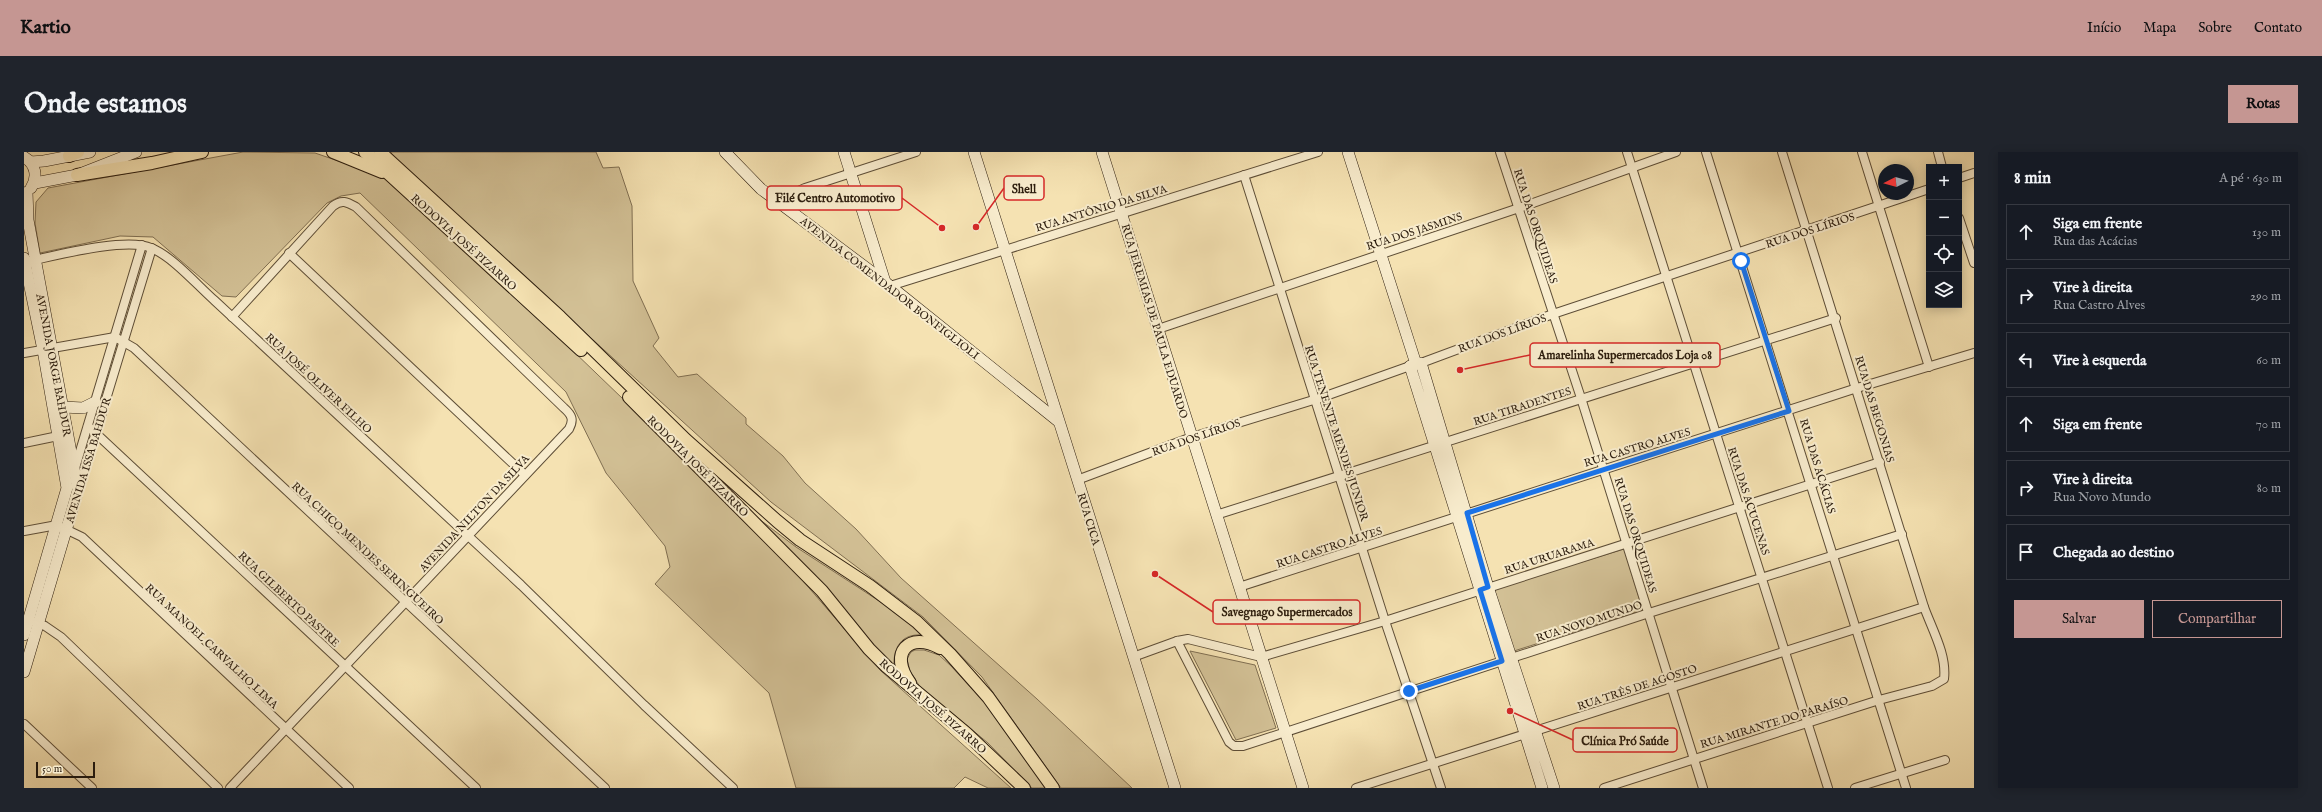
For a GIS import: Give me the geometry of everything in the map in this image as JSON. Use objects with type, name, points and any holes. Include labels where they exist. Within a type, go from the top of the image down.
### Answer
[{"type":"main road","points":[[76,175],[152,163],[202,152]]},
{"type":"main road","points":[[333,152],[390,176]]},
{"type":"main road","name":"RODOVIA JOSÉ PIZARRO","points":[[365,152],[599,367],[822,591],[882,662],[922,698],[966,733],[1024,788]]},
{"type":"main road","name":"RODOVIA JOSÉ PIZARRO","points":[[384,154],[560,317],[620,378],[777,521],[800,540],[870,586],[917,622],[950,654],[988,697],[1053,788]]},
{"type":"main road","points":[[922,698],[902,669],[900,656],[903,649],[909,644],[924,642],[950,654]]},
{"type":"street","points":[[27,159],[44,161],[73,154],[90,152]]},
{"type":"street","points":[[34,183],[76,175],[136,152]]},
{"type":"street","name":"AVENIDA COMENDADOR BONFIGLIOLI","points":[[725,152],[761,189],[887,284],[1058,420]]},
{"type":"street","points":[[844,152],[887,284]]},
{"type":"street","points":[[777,201],[806,188],[916,152]]},
{"type":"street","name":"RUA CICA","points":[[974,152],[1132,657],[1175,788]]},
{"type":"street","name":"RUA JEREMIAS DE PAULA EDUARDO","points":[[1102,152],[1303,788]]},
{"type":"street","name":"RUA ANTÔNIO DA SILVA","points":[[887,284],[1122,214],[1318,152]]},
{"type":"street","points":[[1348,152],[1416,364],[1446,443],[1462,515],[1484,588],[1531,732],[1554,788]]},
{"type":"street","name":"RUA DAS ORQUIDEAS","points":[[1500,152],[1604,469],[1703,788]]},
{"type":"street","name":"RUA DAS ACUCENAS","points":[[1627,152],[1828,788]]},
{"type":"street","name":"RUA DOS JASMINS","points":[[1158,329],[1518,208],[1676,152]]},
{"type":"street","name":"RUA DAS ACÁCIAS","points":[[1706,152],[1812,484],[1906,788]]},
{"type":"street","name":"RUA DAS BEGONIAS","points":[[1782,152],[1836,318],[1924,607],[1940,650],[1945,673]]},
{"type":"street","points":[[1862,152],[1929,368]]},
{"type":"street","points":[[1938,152],[1941,164]]},
{"type":"street","points":[[26,193],[34,183],[36,172],[27,159]]},
{"type":"street","points":[[1962,177],[1974,173]]},
{"type":"street","name":"RUA TENENTE MENDES JUNIOR","points":[[1244,175],[1385,621],[1441,788]]},
{"type":"street","name":"RUA DOS LÍRIOS","points":[[1077,480],[1192,437],[1314,399],[1416,364],[1553,314],[1808,231],[1926,190]]},
{"type":"street","name":"AVENIDA JORGE BAHDUR","points":[[26,193],[27,261],[47,349],[63,435],[78,490]]},
{"type":"street","name":"AVENIDA NILTON DA SILVA","points":[[230,788],[569,429],[572,418],[564,408],[356,207],[347,202],[340,202],[333,206],[289,253]]},
{"type":"street","points":[[1962,227],[1974,263]]},
{"type":"street","name":"RUA JOSÉ OLIVER FILHO","points":[[27,261],[119,245],[142,245],[152,248],[172,262],[468,537],[733,788]]},
{"type":"street","name":"AVENIDA ISSA BAHDUR","points":[[67,488],[74,472],[142,245]]},
{"type":"street","name":"AVENIDA ISSA BAHDUR","points":[[24,672],[30,622],[68,529],[78,490],[97,432],[152,248]]},
{"type":"street","points":[[232,317],[289,253],[525,475]]},
{"type":"street","name":"RUA TIRADENTES","points":[[1216,515],[1340,477],[1581,398],[1836,318]]},
{"type":"street","points":[[24,353],[114,337]]},
{"type":"street","name":"RUA CHICO MENDES SERINGUEIRO","points":[[114,337],[124,341],[143,355],[405,603],[605,788]]},
{"type":"street","name":"AVENIDA JORGE BAHDUR","points":[[24,635],[30,622],[67,488],[63,435],[63,407],[47,349]]},
{"type":"street","name":"RUA CASTRO ALVES","points":[[1239,587],[1857,388],[1929,368],[1974,353]]},
{"type":"street","points":[[1416,364],[1435,446],[1462,515]]},
{"type":"street","points":[[1023,392],[1033,396],[1048,408],[1052,409],[1054,407]]},
{"type":"street","points":[[63,407],[83,408],[95,402]]},
{"type":"street","name":"RUA GILBERTO PASTRE","points":[[88,426],[97,432],[345,667],[476,788]]},
{"type":"street","points":[[24,443],[63,435]]},
{"type":"street","name":"RUA URUARAMA","points":[[1261,657],[1385,621],[1880,462]]},
{"type":"street","points":[[24,531],[57,525]]},
{"type":"street","name":"RUA MANOEL CARVALHO LIMA","points":[[57,525],[82,537],[349,788]]},
{"type":"street","name":"RUA NOVO MUNDO","points":[[1177,641],[1229,742],[1234,746],[1243,746],[1649,613],[1902,534]]},
{"type":"street","name":"RUA TRÊS DE AGOSTO","points":[[1356,788],[1924,607]]},
{"type":"street","points":[[30,622],[61,637],[218,788]]},
{"type":"street","points":[[1132,657],[1177,641],[1188,639],[1261,657]]},
{"type":"street","name":"RUA MIRANTE DO PARAÍSO","points":[[1604,788],[1879,700],[1932,686],[1944,679],[1945,673]]},
{"type":"street","points":[[24,724],[92,788]]},
{"type":"street","points":[[1531,732],[1542,788]]},
{"type":"street","points":[[1855,788],[1945,760]]},
{"type":"shaded area","points":[[243,152],[315,153],[385,177],[543,322],[623,399],[784,559],[880,670],[1011,788],[988,788],[965,777],[954,788],[796,788],[769,693],[655,584],[670,567],[665,546],[606,473],[566,392],[360,193],[341,196],[327,203],[236,297],[222,296],[153,237],[120,236],[40,253],[35,223],[36,202],[48,188]]},
{"type":"shaded area","points":[[391,152],[596,152],[603,168],[619,167],[632,206],[633,281],[659,338],[653,346],[678,377],[697,374],[746,418],[746,424],[783,456],[805,483],[856,529],[901,578],[1037,699],[1132,788],[1061,788],[982,677],[923,617],[771,502],[391,156]]},
{"type":"shaded area","points":[[759,519],[796,547],[893,610],[923,635],[909,636],[900,643],[895,654],[894,667]]},
{"type":"shaded area","points":[[1624,549],[1643,610],[1514,651],[1494,589]]},
{"type":"shaded area","points":[[915,650],[924,650],[939,655],[951,666],[986,704],[1046,788],[1032,788],[988,743],[920,687],[910,671],[907,659],[911,652]]},
{"type":"shaded area","points":[[1190,651],[1255,665],[1276,728],[1236,740]]},
{"type":"place","name":"Shell","points":[[976,227]]},
{"type":"place","name":"Filé Centro Automotivo","points":[[942,228]]},
{"type":"place","name":"Amarelinha Supermercados Loja 08","points":[[1460,370]]},
{"type":"place","name":"Savegnago Supermercados","points":[[1155,574]]},
{"type":"place","name":"Clínica Pró Saúde","points":[[1510,711]]},
{"type":"route","points":[[1409,691],[1502,661],[1480,590],[1488,587],[1467,513],[1789,411],[1741,261]]}]
